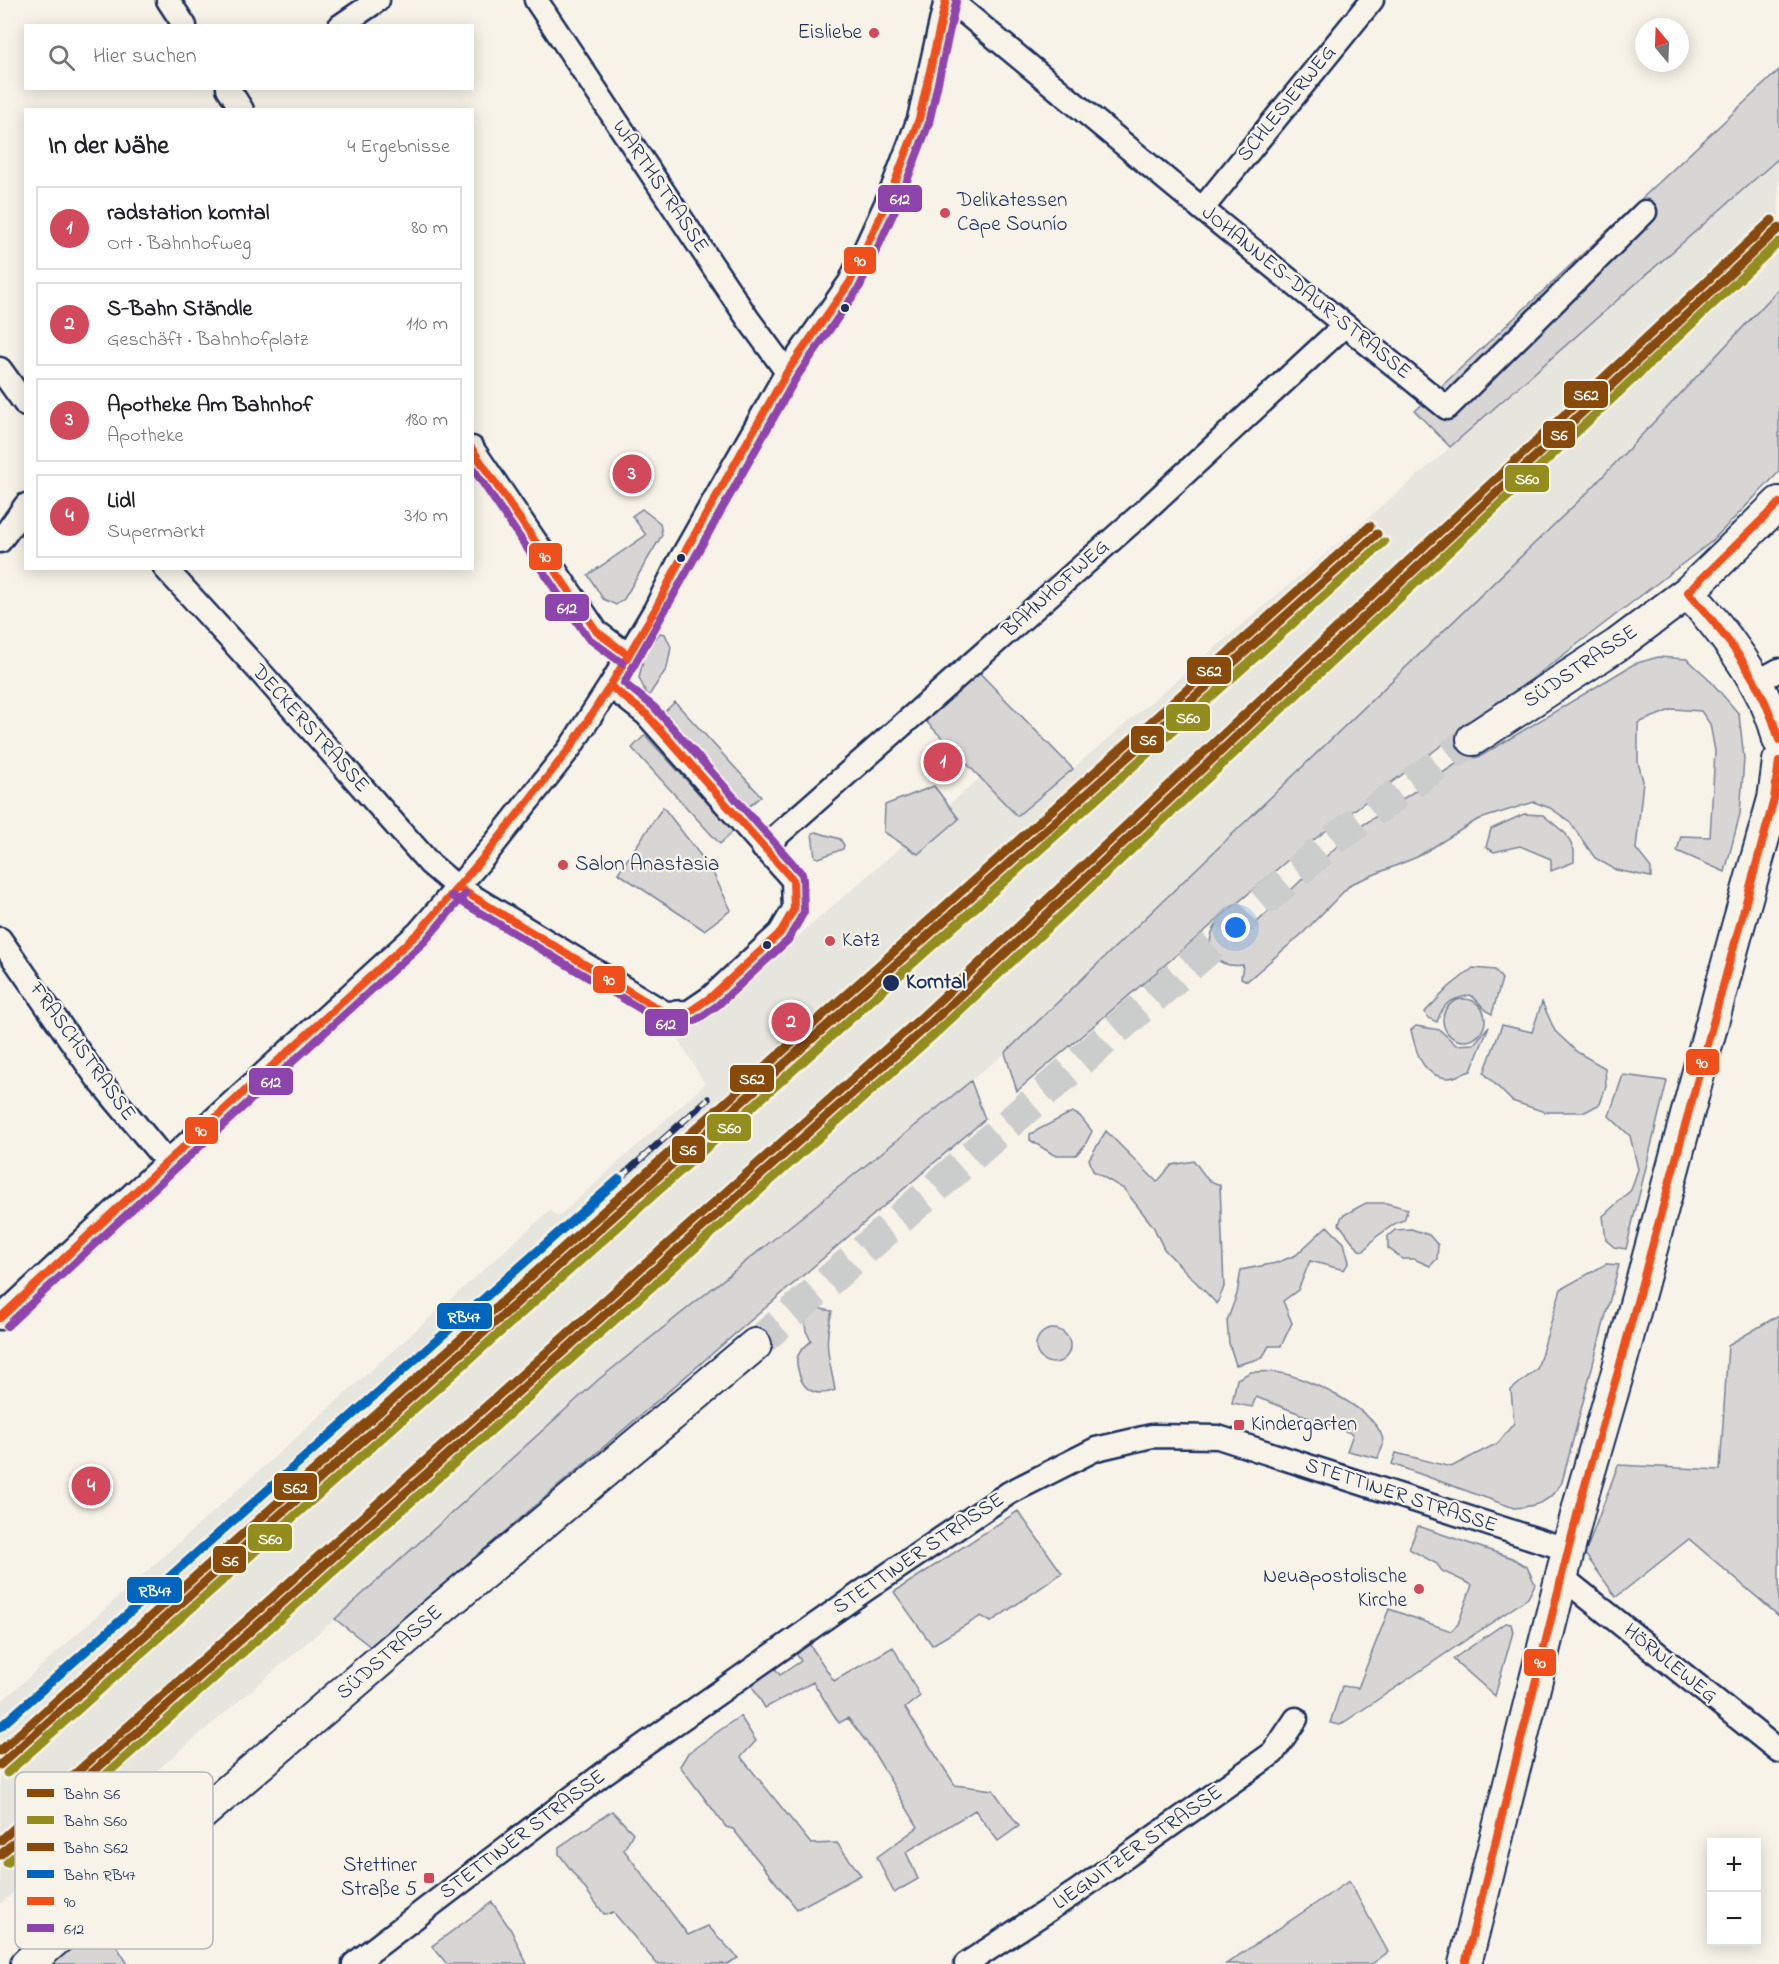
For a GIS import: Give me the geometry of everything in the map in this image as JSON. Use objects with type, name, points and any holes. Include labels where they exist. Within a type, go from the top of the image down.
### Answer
[{"type":"main road","name":"SÜDSTRASSE","points":[[1473,740],[1617,645],[1688,592],[1779,503]]},
{"type":"main road","points":[[1688,592],[1768,676],[1770,706],[1779,740]]},
{"type":"main road","points":[[1465,1964],[1565,1564],[1774,799],[1779,760]]},
{"type":"main road","name":"SÜDSTRASSE","points":[[213,1804],[424,1622],[755,1345]]},
{"type":"main road","name":"SÜDSTRASSE","points":[[27,1964],[44,1949]]},
{"type":"street","points":[[168,0],[184,24]]},
{"type":"street","points":[[343,24],[378,0]]},
{"type":"street","name":"WARTHSTRASSE","points":[[536,0],[748,319],[787,372]]},
{"type":"street","points":[[0,1318],[418,933],[570,748],[610,686],[654,610],[787,372],[849,282],[890,195],[919,119],[948,0]]},
{"type":"street","name":"JOHANNES-DAUR-STRASSE","points":[[948,0],[1447,408],[1645,212]]},
{"type":"street","name":"SCHLESIERWEG","points":[[1202,209],[1372,0]]},
{"type":"street","name":"BAHNHOFWEG","points":[[763,848],[1140,515],[1345,325]]},
{"type":"street","points":[[0,369],[24,402]]},
{"type":"street","points":[[474,451],[597,632],[628,655]]},
{"type":"street","points":[[0,541],[24,509]]},
{"type":"street","name":"DECKERSTRASSE","points":[[167,570],[430,864],[457,887],[635,997],[665,1013],[690,1012],[711,997],[780,933],[794,909],[793,880],[646,714],[610,686]]},
{"type":"street","name":"FRASCHSTRASSE","points":[[0,939],[97,1078],[167,1162]]},
{"type":"street","name":"STETTINER STRASSE","points":[[354,1964],[603,1774],[910,1559],[1009,1493],[1096,1449],[1152,1436],[1218,1437],[1565,1564]]},
{"type":"street","name":"HÖRNLEWEG","points":[[1565,1564],[1779,1751]]},
{"type":"street","name":"LIEGNITZER STRASSE","points":[[966,1964],[1076,1892],[1273,1753],[1296,1719]]},
{"type":"shaded area","points":[[1779,70],[1779,158],[1450,447],[1415,411]]},
{"type":"shaded area","points":[[1779,158],[1779,289],[1589,491],[1005,1053],[598,1380],[335,1619],[155,1772],[15,1772],[15,1891],[0,1904],[0,1703],[550,1210],[558,1217],[705,1084],[679,1040],[981,777],[1017,816],[1450,448]]},
{"type":"shaded area","points":[[1779,289],[1779,472],[1711,542],[1545,669],[1296,853],[1017,1091],[1005,1053],[1589,491]]},
{"type":"shaded area","points":[[642,509],[660,523],[662,535],[624,599],[616,605],[603,599],[588,575],[646,535],[632,516]]},
{"type":"shaded area","points":[[660,633],[665,634],[671,647],[667,668],[648,697],[639,678],[645,652]]},
{"type":"shaded area","points":[[1658,657],[1687,659],[1707,677],[1739,714],[1744,759],[1740,814],[1725,872],[1677,851],[1681,836],[1710,837],[1715,751],[1710,724],[1701,711],[1673,709],[1638,723],[1638,762],[1643,781],[1636,849],[1651,868],[1651,877],[1616,870],[1595,858],[1569,821],[1550,808],[1534,802],[1477,820],[1417,857],[1351,884],[1303,933],[1247,981],[1241,978],[1243,965],[1226,964],[1215,957],[1211,947],[1211,935],[1217,924],[1226,918],[1239,917],[1254,925],[1352,832],[1459,762],[1481,756],[1634,664]]},
{"type":"shaded area","points":[[967,660],[1073,769],[1017,816],[921,716]]},
{"type":"shaded area","points":[[675,702],[761,796],[747,808],[661,715]]},
{"type":"shaded area","points":[[645,735],[733,831],[720,844],[632,748]]},
{"type":"shaded area","points":[[934,786],[959,819],[918,854],[884,832],[885,805]]},
{"type":"shaded area","points":[[663,807],[711,869],[731,910],[704,930],[618,873]]},
{"type":"shaded area","points":[[1524,814],[1543,815],[1566,834],[1574,850],[1574,862],[1551,871],[1551,859],[1520,846],[1494,852],[1486,847],[1491,829]]},
{"type":"shaded area","points":[[816,832],[840,839],[844,845],[843,849],[819,858],[815,857],[812,833]]},
{"type":"shaded area","points":[[1473,968],[1495,970],[1502,979],[1492,1014],[1470,995],[1449,1002],[1442,1010],[1437,1022],[1428,1018],[1425,1012],[1449,987]]},
{"type":"shaded area","points":[[1464,999],[1479,1005],[1485,1020],[1479,1035],[1464,1041],[1449,1035],[1443,1020],[1449,1005]]},
{"type":"shaded area","points":[[1542,1002],[1555,1031],[1577,1052],[1605,1068],[1606,1086],[1600,1104],[1585,1112],[1545,1112],[1512,1101],[1484,1073],[1502,1025],[1532,1032]]},
{"type":"shaded area","points":[[1416,1026],[1440,1030],[1456,1045],[1474,1044],[1489,1026],[1471,1071],[1448,1078],[1432,1073],[1421,1061],[1411,1030]]},
{"type":"shaded area","points":[[1623,1075],[1667,1081],[1626,1249],[1614,1247],[1606,1240],[1603,1216],[1631,1190],[1638,1169],[1630,1136],[1609,1116]]},
{"type":"shaded area","points":[[971,1081],[985,1119],[371,1647],[335,1619],[598,1380]]},
{"type":"shaded area","points":[[1072,1112],[1080,1116],[1092,1131],[1085,1145],[1076,1155],[1054,1155],[1030,1140],[1030,1134]]},
{"type":"shaded area","points":[[1106,1131],[1157,1182],[1172,1165],[1194,1161],[1208,1180],[1220,1185],[1224,1287],[1217,1304],[1164,1249],[1153,1226],[1124,1189],[1093,1171],[1089,1159]]},
{"type":"shaded area","points":[[1366,1203],[1386,1203],[1408,1209],[1404,1220],[1376,1237],[1364,1251],[1359,1250],[1339,1224],[1342,1216]]},
{"type":"shaded area","points":[[1327,1226],[1344,1243],[1349,1262],[1344,1270],[1310,1261],[1298,1290],[1283,1301],[1292,1323],[1281,1346],[1269,1346],[1262,1358],[1236,1365],[1229,1343],[1227,1321],[1237,1294],[1241,1270],[1276,1263],[1296,1255]]},
{"type":"shaded area","points":[[1411,1229],[1429,1235],[1438,1245],[1437,1259],[1430,1266],[1414,1259],[1403,1259],[1388,1248],[1388,1236],[1395,1230]]},
{"type":"shaded area","points":[[1606,1264],[1619,1265],[1562,1482],[1552,1495],[1542,1502],[1514,1508],[1392,1464],[1396,1453],[1451,1467],[1498,1443],[1514,1423],[1511,1390],[1537,1369],[1561,1289]]},
{"type":"shaded area","points":[[816,1308],[832,1311],[827,1343],[835,1390],[823,1393],[812,1391],[804,1385],[797,1362],[802,1349],[811,1341],[804,1319]]},
{"type":"shaded area","points":[[1779,1315],[1779,1616],[1689,1539],[1616,1597],[1585,1554],[1618,1465],[1720,1470],[1728,1345]]},
{"type":"shaded area","points":[[1053,1329],[1065,1334],[1070,1346],[1065,1358],[1053,1363],[1041,1358],[1036,1346],[1041,1334]]},
{"type":"shaded area","points":[[1251,1372],[1275,1372],[1304,1380],[1357,1408],[1371,1420],[1380,1433],[1383,1445],[1378,1458],[1347,1451],[1353,1434],[1256,1397],[1252,1407],[1232,1403],[1237,1379]]},
{"type":"shaded area","points":[[1018,1511],[1062,1573],[991,1622],[981,1616],[932,1645],[894,1592]]},
{"type":"shaded area","points":[[1418,1526],[1512,1558],[1527,1567],[1535,1584],[1528,1598],[1340,1725],[1330,1723],[1342,1686],[1358,1688],[1389,1609],[1451,1631],[1458,1624],[1472,1585],[1442,1571],[1437,1564],[1409,1549]]},
{"type":"shaded area","points":[[1505,1623],[1511,1624],[1513,1632],[1495,1696],[1453,1659]]},
{"type":"shaded area","points":[[808,1642],[834,1681],[893,1647],[920,1696],[905,1708],[955,1785],[993,1790],[1019,1826],[998,1841],[975,1810],[906,1852],[918,1879],[894,1893],[877,1857],[918,1827],[871,1748],[848,1718],[839,1723],[813,1682],[765,1708],[752,1686],[774,1667],[780,1675],[801,1661],[797,1655]]},
{"type":"shaded area","points":[[740,1716],[756,1741],[741,1757],[811,1844],[837,1843],[861,1875],[797,1909],[733,1829],[726,1827],[680,1766],[688,1753]]},
{"type":"shaded area","points":[[612,1811],[633,1833],[624,1850],[688,1935],[708,1926],[738,1958],[727,1964],[657,1964],[614,1913],[604,1914],[559,1854],[559,1847]]},
{"type":"shaded area","points":[[1349,1881],[1388,1952],[1372,1964],[1226,1964]]},
{"type":"shaded area","points":[[492,1902],[511,1930],[527,1964],[447,1964],[432,1946]]},
{"type":"shaded area","points":[[60,1949],[118,1949],[128,1964],[43,1964]]},
{"type":"tunnel","points":[[755,1345],[1331,842],[1473,739]]},
{"type":"railway","points":[[619,1179],[708,1099]]},
{"type":"rail line","name":"S62","points":[[77,1772],[924,1015],[1772,220]]},
{"type":"rail line","name":"S6","points":[[93,1772],[931,1023],[1779,228]]},
{"type":"rail line","name":"S60","points":[[109,1772],[938,1031],[1779,242]]},
{"type":"rail line","name":"S62","points":[[0,1751],[1370,526]]},
{"type":"rail line","name":"S6","points":[[0,1765],[1377,534]]},
{"type":"rail line","name":"S60","points":[[7,1773],[1384,542]]},
{"type":"rail line","name":"RB47","points":[[0,1727],[619,1179]]},
{"type":"rail line","name":"S62","points":[[0,1841],[15,1828]]},
{"type":"rail line","name":"S6","points":[[0,1855],[15,1842]]},
{"type":"rail line","name":"S60","points":[[7,1863],[15,1856]]},
{"type":"transit line","name":"90","points":[[0,1318],[418,933],[488,852],[570,748],[655,610],[678,564],[787,372],[850,282],[890,195],[919,119],[946,0]]},
{"type":"transit line","name":"612","points":[[452,896],[664,1023],[695,1021],[718,1005],[788,940],[804,912],[802,874],[654,707],[624,683],[796,378],[860,286],[900,199],[929,123],[956,2]]},
{"type":"transit line","name":"90","points":[[474,452],[597,632],[628,655]]},
{"type":"transit line","name":"612","points":[[474,470],[588,638],[622,663]]},
{"type":"transit line","name":"90","points":[[1688,592],[1779,503]]},
{"type":"transit line","name":"90","points":[[1688,592],[1742,661],[1764,699],[1779,740]]},
{"type":"transit line","name":"90","points":[[457,887],[665,1013],[689,1012],[711,997],[780,933],[794,909],[793,880],[646,714],[610,686]]},
{"type":"transit line","name":"90","points":[[1465,1964],[1581,1499],[1774,799],[1779,761]]},
{"type":"transit line","name":"612","points":[[7,1326],[425,941],[465,894]]},
{"type":"place","name":"Eisliebe","points":[[874,33]]},
{"type":"place","name":"Delikatessen Cape Sounío","points":[[945,213]]},
{"type":"place","name":"Apotheke Am Bahnhof","points":[[632,474]]},
{"type":"place","name":"radstation korntal","points":[[943,762]]},
{"type":"place","name":"Salon Anastasia","points":[[563,865]]},
{"type":"place","name":"Katz","points":[[830,941]]},
{"type":"place","name":"Korntal","points":[[891,983]]},
{"type":"place","name":"S-Bahn Ständle","points":[[791,1022]]},
{"type":"place","name":"Kindergarten","points":[[1239,1425]]},
{"type":"place","name":"Lidl","points":[[91,1486]]},
{"type":"place","name":"Neuapostolische Kirche","points":[[1419,1589]]},
{"type":"place","name":"Stettiner Straße 5","points":[[429,1878]]}]
